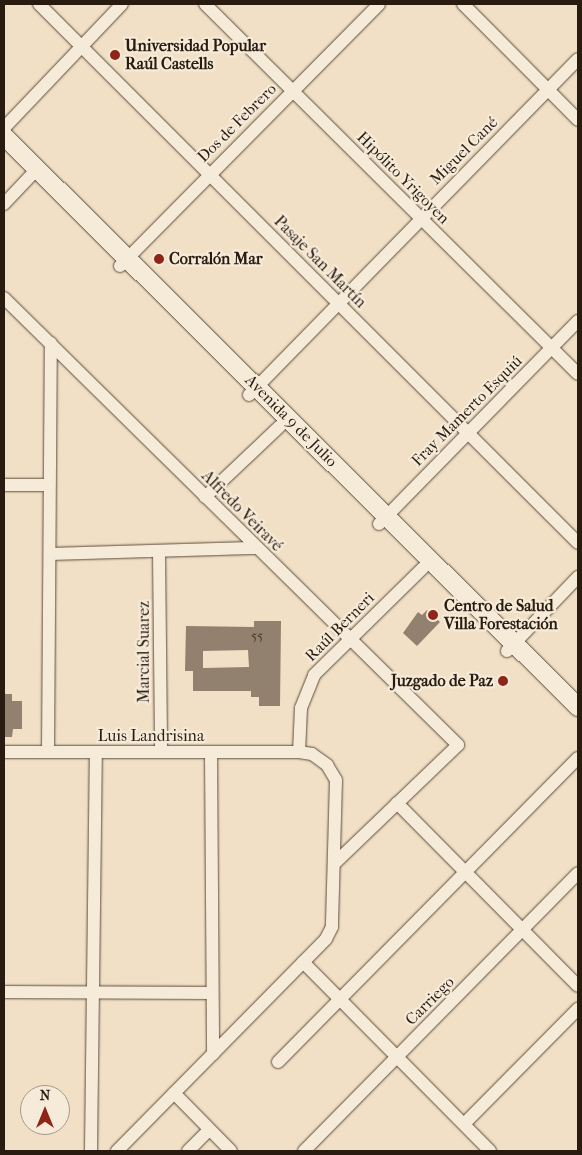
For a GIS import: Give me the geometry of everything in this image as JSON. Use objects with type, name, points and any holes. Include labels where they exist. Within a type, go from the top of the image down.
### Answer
[{"type":"main road","name":"Avenida 9 de Julio","points":[[4,136],[33,173],[383,520],[510,648],[578,722]]},
{"type":"main road","name":"Avenida 9 de Julio","points":[[4,152],[33,173]]},
{"type":"main road","name":"Avenida 9 de Julio","points":[[253,391],[280,426],[383,520],[422,568],[578,707]]},
{"type":"street","name":"Pasaje San Martín","points":[[39,4],[578,543]]},
{"type":"street","points":[[4,128],[122,4]]},
{"type":"street","name":"Hipólito Yrigoyen","points":[[205,4],[578,374]]},
{"type":"street","name":"Dos de Febrero","points":[[124,262],[379,4]]},
{"type":"street","points":[[463,4],[578,120]]},
{"type":"street","name":"Miguel Cané","points":[[253,391],[578,59]]},
{"type":"street","points":[[4,204],[33,173]]},
{"type":"street","name":"Alfredo Veiravé","points":[[4,298],[206,497],[255,548],[458,745],[397,803]]},
{"type":"street","name":"Fray Mamerto Esquiú","points":[[383,520],[466,431],[578,321]]},
{"type":"street","points":[[48,752],[50,554],[48,485],[51,343]]},
{"type":"street","points":[[206,497],[280,426]]},
{"type":"street","points":[[4,485],[48,485]]},
{"type":"street","points":[[50,554],[255,548]]},
{"type":"street","name":"Marcial Suarez","points":[[159,552],[161,752]]},
{"type":"street","name":"Raúl Berneri","points":[[299,752],[301,708],[314,676],[422,568]]},
{"type":"street","points":[[510,648],[578,577]]},
{"type":"street","name":"Luis Landrisina","points":[[4,752],[299,752]]},
{"type":"street","points":[[91,1151],[96,752]]},
{"type":"street","points":[[211,752],[211,993],[213,1054]]},
{"type":"street","points":[[117,1151],[326,939],[332,927],[336,780],[327,765],[312,754],[299,752]]},
{"type":"street","points":[[278,1062],[578,758]]},
{"type":"street","points":[[334,864],[397,803],[525,930],[578,986]]},
{"type":"street","name":"Carriego","points":[[304,1151],[525,930],[578,873]]},
{"type":"street","points":[[303,962],[396,1058],[465,1123],[490,1151]]},
{"type":"street","points":[[4,992],[211,993]]},
{"type":"street","points":[[465,1123],[578,1009]]},
{"type":"street","points":[[174,1093],[231,1151]]},
{"type":"street","points":[[188,1151],[209,1130]]},
{"type":"building","points":[[427,610],[440,622],[417,646],[403,633],[418,612],[422,615]]},
{"type":"building","points":[[254,621],[281,621],[280,706],[259,706],[259,697],[251,697],[251,691],[193,691],[193,671],[185,671],[186,626],[254,627]],"holes":[[[248,650],[249,667],[203,668],[203,651]]]},
{"type":"building","points":[[4,694],[12,694],[12,701],[22,701],[22,729],[13,729],[12,737],[4,737]]},
{"type":"place","name":"Universidad Popular Raúl Castells","points":[[115,55]]},
{"type":"place","name":"Corralón Mar","points":[[159,259]]},
{"type":"place","name":"Centro de Salud Villa Forestación","points":[[433,615]]},
{"type":"place","name":"Juzgado de Paz","points":[[503,681]]}]
